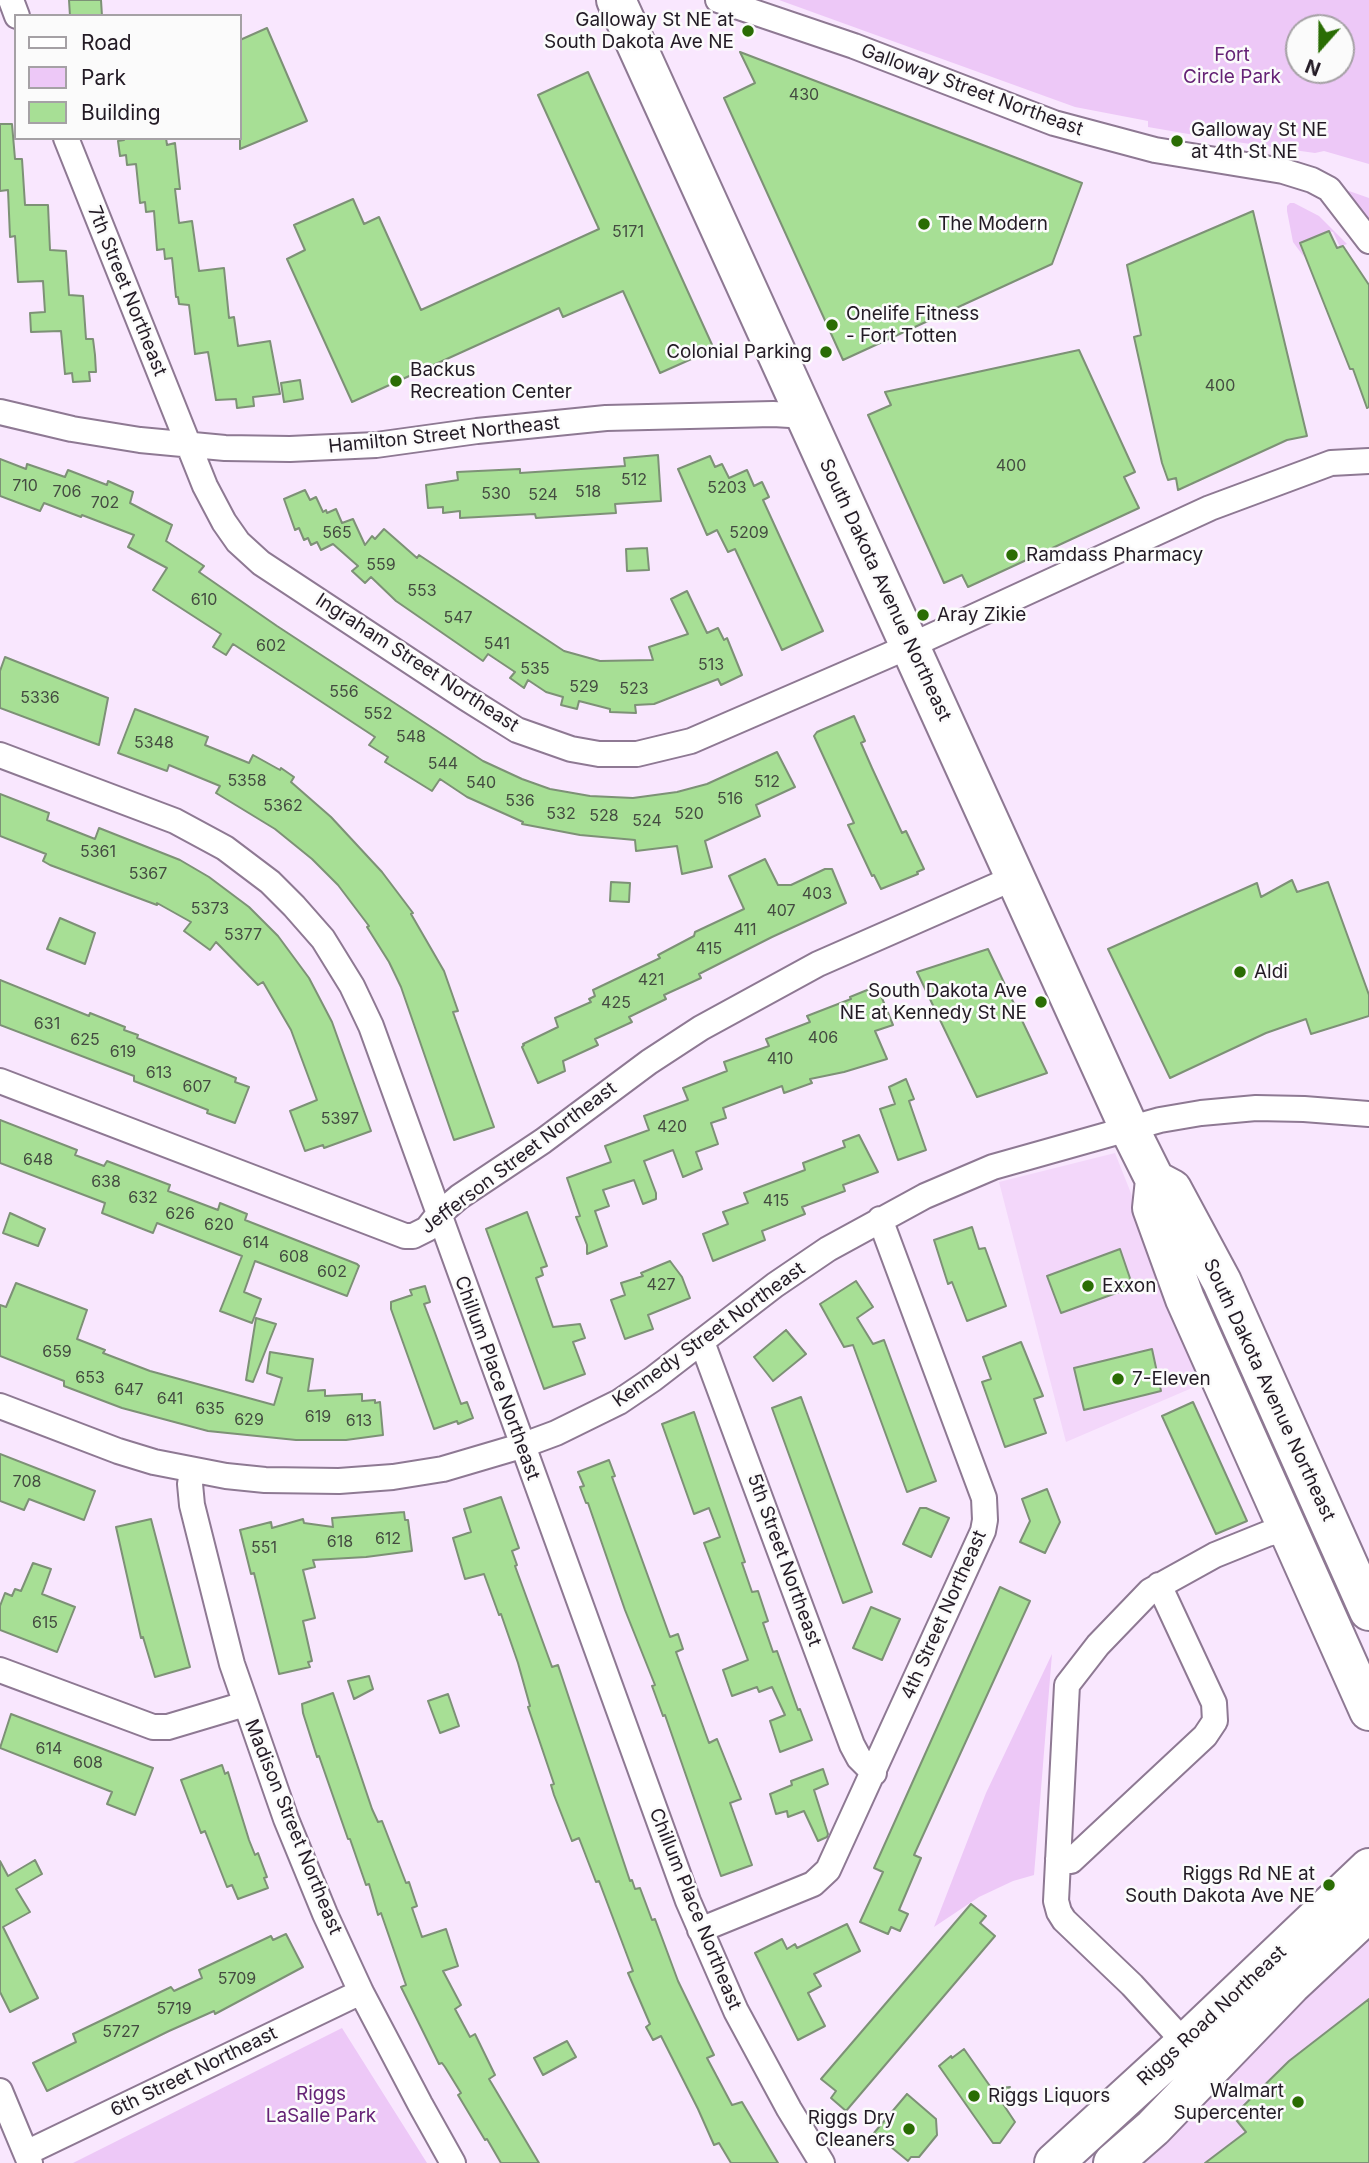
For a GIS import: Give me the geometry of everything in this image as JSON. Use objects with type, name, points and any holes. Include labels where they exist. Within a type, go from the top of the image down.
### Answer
[{"type":"main road","name":"South Dakota Avenue Northeast","points":[[616,0],[1155,1180],[1152,1208],[1185,1299],[1369,1711]]},
{"type":"main road","name":"South Dakota Avenue Northeast","points":[[1155,1180],[1172,1189],[1222,1282],[1369,1611]]},
{"type":"main road","name":"Riggs Road Northeast","points":[[1054,2163],[1369,1868]]},
{"type":"main road","name":"Riggs Road Northeast","points":[[1113,2163],[1153,2127],[1291,1985],[1369,1912]]},
{"type":"street","name":"Galloway Street Northeast","points":[[718,0],[854,46],[1054,123],[1155,150],[1283,172],[1312,180],[1329,189],[1369,242]]},
{"type":"street","name":"7th Street Northeast","points":[[67,140],[189,444]]},
{"type":"street","name":"Hamilton Street Northeast","points":[[0,412],[44,424],[113,437],[251,449],[376,446],[477,431],[606,418],[773,414],[807,416]]},
{"type":"street","name":"Ingraham Street Northeast","points":[[189,444],[205,486],[224,522],[238,542],[256,559],[511,727],[571,749],[614,754],[637,754],[700,737],[910,646],[1210,508],[1331,463],[1369,461]]},
{"type":"street","name":"Chillum Place Northeast","points":[[0,755],[195,831],[244,861],[294,906],[323,939],[362,1006],[661,1830],[700,1930],[736,2011],[762,2061],[822,2163]]},
{"type":"street","name":"Jefferson Street Northeast","points":[[0,1080],[405,1236],[421,1233],[459,1197],[544,1141],[649,1062],[710,1022],[818,964],[1016,877]]},
{"type":"street","name":"Kennedy Street Northeast","points":[[0,1406],[118,1451],[192,1471],[265,1480],[368,1480],[443,1469],[521,1447],[619,1402],[775,1285],[828,1249],[933,1192],[993,1167],[1180,1116],[1234,1110],[1304,1109],[1369,1114]]},
{"type":"street","name":"4th Street Northeast","points":[[700,1930],[797,1891],[819,1880],[828,1870],[979,1541],[985,1520],[984,1498],[880,1219]]},
{"type":"street","name":"5th Street Northeast","points":[[702,1342],[852,1745],[859,1758],[874,1773]]},
{"type":"street","name":"Madison Street Northeast","points":[[192,1471],[191,1504],[232,1664],[301,1857],[361,1992],[453,2163]]},
{"type":"street","points":[[1185,2043],[1132,1985],[1064,1920],[1056,1901],[1067,1685],[1098,1645],[1139,1600],[1160,1585],[1215,1555],[1287,1529]]},
{"type":"street","points":[[1058,1859],[1071,1861],[1205,1736],[1215,1721],[1214,1703],[1160,1585]]},
{"type":"street","points":[[0,1670],[153,1727],[168,1727],[245,1704]]},
{"type":"street","name":"6th Street Northeast","points":[[28,2158],[361,1992]]},
{"type":"street","points":[[0,2091],[28,2158]]},
{"type":"shaded area","points":[[1115,1153],[1206,1382],[1066,1442],[999,1182]]},
{"type":"shaded area","points":[[1369,1935],[1369,2163],[1119,2163]]},
{"type":"green space","name":"Fort Circle Park","points":[[779,0],[1369,0],[1369,164],[1324,151],[1315,153],[1148,127],[1148,121],[1075,107]]},
{"type":"green space","points":[[1349,191],[1369,198],[1369,227],[1345,193]]},
{"type":"green space","points":[[1290,203],[1319,216],[1347,244],[1340,247],[1333,232],[1329,231],[1300,243],[1304,257],[1293,242],[1287,211]]},
{"type":"green space","points":[[1052,1654],[1034,1875],[1013,1881],[979,1897],[934,1927],[986,1793]]},
{"type":"green space","name":"Riggs LaSalle Park","points":[[342,2028],[427,2163],[73,2163]]},
{"type":"building","points":[[69,0],[101,0],[102,14],[70,14]]},
{"type":"building","points":[[267,28],[307,121],[240,149],[242,140],[242,39]]},
{"type":"building","name":"The Modern","points":[[740,52],[1082,183],[1052,264],[843,360],[724,98],[755,83]]},
{"type":"building","points":[[588,72],[714,349],[660,373],[623,291],[563,317],[559,308],[352,402],[287,259],[305,250],[294,225],[353,199],[364,224],[379,217],[421,310],[599,229],[538,95]]},
{"type":"building","points":[[0,124],[12,124],[15,159],[22,159],[25,205],[48,205],[50,250],[66,251],[69,295],[83,296],[86,339],[93,339],[95,355],[96,372],[89,372],[90,381],[73,382],[72,373],[65,374],[61,331],[31,332],[30,313],[45,312],[43,281],[18,282],[15,236],[10,237],[8,190],[0,191]]},
{"type":"building","points":[[166,140],[167,145],[175,143],[180,189],[175,189],[179,223],[192,221],[199,271],[224,268],[229,318],[234,317],[238,346],[270,341],[280,394],[253,397],[254,406],[237,408],[236,399],[216,400],[208,352],[195,354],[189,305],[179,304],[172,258],[165,259],[164,249],[157,250],[154,211],[146,212],[145,202],[140,203],[136,164],[127,165],[126,155],[120,156],[118,141]]},
{"type":"building","points":[[1253,211],[1307,436],[1287,440],[1178,490],[1176,478],[1168,480],[1162,463],[1134,337],[1141,335],[1127,265]]},
{"type":"building","points":[[1329,231],[1337,248],[1343,246],[1369,285],[1367,408],[1300,243]]},
{"type":"building","points":[[1079,350],[1135,472],[1124,477],[1139,508],[968,587],[962,575],[944,583],[868,415],[891,405],[885,392]]},
{"type":"building","points":[[300,380],[303,399],[284,402],[281,383]]},
{"type":"building","points":[[658,455],[661,501],[615,504],[616,513],[536,518],[535,514],[460,518],[460,511],[443,513],[443,507],[428,508],[426,485],[458,480],[457,472],[520,469],[520,473],[625,466],[624,458]]},
{"type":"building","points":[[710,456],[715,467],[722,464],[729,478],[747,470],[754,486],[762,482],[769,497],[763,500],[823,631],[782,650],[735,549],[728,552],[717,530],[707,535],[678,469]]},
{"type":"building","points":[[0,459],[26,469],[27,464],[65,477],[68,470],[107,485],[108,481],[133,492],[130,503],[172,525],[166,541],[204,566],[199,572],[483,761],[522,779],[550,789],[590,796],[633,798],[677,792],[707,784],[777,752],[795,787],[756,805],[760,816],[705,841],[712,867],[682,874],[677,846],[636,851],[635,840],[580,835],[522,824],[523,822],[467,797],[440,779],[432,791],[385,762],[388,757],[369,745],[375,737],[233,644],[226,655],[213,647],[221,634],[153,590],[167,568],[128,547],[134,535],[44,503],[40,511],[0,496]]},
{"type":"building","points":[[305,490],[310,500],[316,497],[323,512],[336,509],[342,523],[353,519],[365,545],[372,536],[375,539],[384,529],[417,558],[419,555],[564,651],[600,661],[653,660],[649,647],[688,634],[671,599],[687,591],[707,633],[718,628],[724,640],[727,638],[742,675],[721,685],[718,679],[654,704],[635,705],[636,713],[610,712],[610,709],[579,701],[577,709],[561,705],[563,697],[546,692],[528,680],[524,688],[510,678],[515,672],[488,654],[483,661],[396,601],[371,577],[365,583],[352,571],[358,566],[333,544],[321,550],[317,542],[311,545],[308,538],[304,540],[299,528],[295,530],[284,499]]},
{"type":"building","points":[[647,548],[649,570],[627,571],[626,549]]},
{"type":"building","points":[[5,657],[108,698],[99,745],[0,708],[0,671]]},
{"type":"building","points":[[135,709],[208,737],[205,745],[249,763],[253,755],[280,770],[281,768],[294,777],[291,782],[331,817],[382,872],[413,913],[411,914],[444,971],[458,1011],[453,1012],[494,1127],[454,1140],[401,987],[389,962],[367,927],[369,926],[338,885],[312,859],[275,829],[216,793],[220,786],[169,765],[167,771],[118,753]]},
{"type":"building","points":[[854,716],[865,741],[861,743],[872,768],[902,833],[906,831],[924,869],[881,889],[848,825],[854,823],[814,736],[817,732]]},
{"type":"building","points":[[0,794],[49,813],[47,820],[95,839],[99,828],[180,860],[209,877],[249,907],[278,936],[309,978],[332,1022],[371,1131],[324,1148],[323,1145],[305,1151],[290,1111],[317,1100],[291,1030],[263,982],[258,985],[216,942],[210,950],[184,931],[191,922],[157,903],[50,865],[43,861],[46,854],[0,836]]},
{"type":"building","points":[[765,859],[778,885],[791,885],[825,869],[832,869],[846,903],[699,974],[701,978],[664,995],[666,999],[629,1017],[632,1022],[595,1039],[598,1045],[563,1061],[565,1071],[538,1083],[523,1044],[558,1027],[555,1018],[591,1002],[589,999],[595,996],[593,990],[660,958],[658,955],[694,936],[695,932],[744,909],[729,876]]},
{"type":"building","name":"Aldi","points":[[1292,880],[1297,892],[1328,882],[1369,995],[1369,1016],[1311,1034],[1306,1019],[1266,1033],[1170,1078],[1108,949],[1257,883],[1261,897]]},
{"type":"building","points":[[611,882],[630,883],[629,902],[610,901]]},
{"type":"building","points":[[60,918],[95,933],[85,964],[47,949]]},
{"type":"building","points":[[988,949],[1047,1073],[977,1097],[917,972]]},
{"type":"building","points":[[0,980],[89,1016],[90,1013],[125,1027],[124,1030],[138,1035],[137,1038],[236,1078],[235,1082],[249,1087],[235,1123],[134,1081],[134,1076],[0,1025]]},
{"type":"building","points":[[877,986],[893,1025],[875,1031],[887,1059],[810,1079],[812,1083],[784,1093],[782,1086],[723,1108],[726,1118],[711,1123],[718,1144],[696,1152],[702,1169],[683,1177],[673,1150],[644,1161],[656,1199],[643,1204],[634,1180],[603,1190],[609,1206],[595,1211],[607,1246],[587,1254],[587,1245],[576,1217],[580,1216],[567,1178],[611,1162],[605,1146],[649,1130],[644,1116],[688,1100],[683,1088],[727,1071],[724,1062],[769,1046],[766,1039],[810,1022],[807,1016]]},
{"type":"building","points":[[906,1079],[914,1099],[909,1101],[926,1150],[898,1160],[880,1109],[895,1104],[889,1087]]},
{"type":"building","points":[[0,1120],[77,1150],[75,1155],[104,1166],[107,1161],[170,1185],[168,1191],[218,1210],[220,1203],[247,1214],[245,1220],[357,1264],[359,1266],[347,1296],[255,1261],[244,1292],[261,1299],[252,1323],[220,1311],[242,1256],[157,1223],[153,1233],[102,1213],[105,1203],[0,1163]]},
{"type":"building","points":[[859,1135],[878,1172],[843,1185],[845,1191],[802,1207],[805,1214],[762,1231],[765,1240],[713,1261],[703,1234],[728,1224],[723,1212],[748,1203],[744,1193],[805,1170],[803,1163],[845,1147],[843,1141]]},
{"type":"building","points":[[527,1212],[547,1266],[541,1268],[543,1275],[536,1278],[553,1327],[580,1324],[585,1338],[573,1342],[585,1374],[544,1389],[486,1229]]},
{"type":"building","points":[[10,1213],[45,1229],[38,1246],[3,1233]]},
{"type":"building","points":[[972,1227],[979,1249],[985,1248],[1006,1306],[967,1321],[952,1282],[948,1284],[934,1240]]},
{"type":"building","points":[[1120,1249],[1133,1287],[1061,1313],[1047,1276]]},
{"type":"building","points":[[670,1261],[682,1277],[690,1298],[648,1315],[653,1329],[625,1339],[611,1300],[625,1295],[621,1283],[643,1276],[641,1273]]},
{"type":"building","points":[[856,1281],[873,1307],[857,1318],[873,1344],[884,1340],[936,1481],[907,1492],[853,1345],[844,1347],[820,1304]]},
{"type":"building","points":[[16,1283],[87,1310],[77,1339],[105,1350],[103,1353],[150,1371],[274,1405],[282,1378],[267,1373],[270,1352],[313,1359],[308,1391],[325,1390],[325,1396],[362,1394],[362,1401],[380,1402],[383,1435],[346,1440],[296,1440],[208,1431],[122,1408],[64,1386],[64,1381],[0,1356],[0,1305],[6,1307]]},
{"type":"building","points":[[425,1286],[430,1302],[424,1304],[461,1404],[467,1402],[473,1418],[434,1429],[391,1309],[391,1302],[412,1295],[410,1290]]},
{"type":"building","points":[[256,1318],[276,1324],[253,1382],[246,1380]]},
{"type":"building","points":[[786,1330],[806,1354],[773,1381],[754,1357]]},
{"type":"building","points":[[1021,1342],[1043,1396],[1034,1399],[1046,1433],[1005,1447],[982,1382],[991,1379],[983,1357]]},
{"type":"building","name":"7-Eleven","points":[[1152,1349],[1161,1391],[1084,1410],[1074,1368]]},
{"type":"building","points":[[801,1397],[872,1592],[843,1603],[772,1408]]},
{"type":"building","points":[[1193,1402],[1247,1521],[1216,1534],[1162,1416]]},
{"type":"building","points":[[694,1412],[745,1562],[742,1563],[752,1592],[758,1591],[768,1621],[763,1623],[773,1652],[777,1651],[812,1740],[780,1752],[770,1721],[785,1715],[772,1687],[759,1692],[757,1687],[732,1696],[723,1670],[748,1660],[704,1543],[720,1537],[709,1508],[694,1514],[662,1424]]},
{"type":"building","points":[[0,1454],[95,1491],[84,1520],[29,1499],[24,1510],[0,1501]]},
{"type":"building","points":[[609,1460],[615,1476],[612,1477],[670,1637],[678,1634],[683,1649],[676,1652],[709,1743],[717,1739],[741,1799],[730,1803],[752,1865],[721,1876],[665,1715],[663,1716],[652,1686],[655,1685],[580,1487],[584,1486],[578,1472]]},
{"type":"building","points":[[1047,1489],[1060,1522],[1045,1553],[1020,1542],[1030,1521],[1022,1499]]},
{"type":"building","points":[[501,1497],[519,1548],[512,1551],[517,1565],[515,1566],[552,1667],[558,1665],[630,1881],[632,1880],[635,1889],[640,1888],[652,1920],[655,1919],[678,1981],[714,2055],[707,2058],[732,2105],[742,2102],[778,2163],[731,2163],[719,2143],[714,2145],[661,2036],[653,2040],[646,2027],[650,2024],[628,1973],[633,1971],[599,1881],[596,1882],[579,1838],[572,1841],[554,1795],[551,1785],[554,1784],[501,1614],[499,1615],[484,1574],[465,1579],[453,1538],[471,1532],[464,1509]]},
{"type":"building","points":[[920,1508],[949,1518],[931,1557],[903,1544]]},
{"type":"building","points":[[404,1512],[405,1520],[408,1520],[412,1551],[313,1560],[315,1567],[303,1570],[315,1618],[303,1621],[312,1661],[308,1662],[310,1667],[279,1674],[254,1573],[251,1574],[240,1530],[271,1522],[272,1528],[303,1519],[304,1523],[333,1527],[332,1518]]},
{"type":"building","points":[[151,1519],[190,1667],[155,1677],[143,1637],[141,1638],[116,1527]]},
{"type":"building","points":[[33,1563],[51,1569],[42,1594],[75,1607],[57,1652],[0,1630],[0,1606],[5,1593],[12,1596],[15,1589],[21,1591]]},
{"type":"building","points":[[1000,1587],[1030,1601],[914,1855],[921,1858],[899,1910],[908,1914],[900,1931],[891,1927],[888,1934],[860,1922],[883,1872],[874,1868]]},
{"type":"building","points":[[871,1607],[900,1619],[882,1660],[853,1648]]},
{"type":"building","points":[[369,1676],[373,1689],[354,1699],[348,1681]]},
{"type":"building","points":[[333,1693],[372,1809],[378,1822],[382,1821],[406,1883],[409,1882],[417,1906],[412,1908],[422,1937],[446,1929],[458,1966],[443,1971],[461,2005],[455,2009],[470,2037],[475,2034],[495,2075],[489,2079],[539,2163],[501,2163],[458,2095],[461,2093],[445,2067],[442,2063],[439,2064],[401,1987],[406,1985],[381,1913],[378,1915],[369,1884],[366,1885],[348,1839],[303,1713],[302,1704]]},
{"type":"building","points":[[448,1694],[459,1726],[440,1733],[428,1701]]},
{"type":"building","points":[[11,1714],[153,1768],[135,1815],[107,1804],[112,1792],[0,1748]]},
{"type":"building","points":[[222,1765],[225,1774],[228,1772],[249,1840],[255,1855],[258,1853],[267,1877],[264,1878],[268,1888],[238,1899],[232,1885],[227,1887],[205,1831],[201,1833],[181,1780]]},
{"type":"building","points":[[823,1769],[828,1784],[814,1790],[828,1834],[818,1841],[804,1811],[788,1817],[787,1811],[776,1814],[770,1794],[792,1785],[791,1781]]},
{"type":"building","points":[[35,1860],[42,1874],[16,1889],[30,1912],[3,1927],[38,1998],[10,2012],[0,1992],[0,1861],[8,1876]]},
{"type":"building","points":[[971,1904],[986,1916],[980,1923],[995,1936],[846,2111],[831,2098],[836,2091],[821,2079]]},
{"type":"building","points":[[847,1924],[860,1951],[814,1974],[821,1986],[808,1993],[825,2026],[798,2040],[755,1953],[782,1939],[787,1949],[795,1944],[797,1948]]},
{"type":"building","points":[[286,1934],[303,1967],[215,2014],[214,2011],[169,2031],[47,2091],[33,2063],[76,2042],[73,2034],[171,1987],[174,1991],[202,1978],[199,1970],[271,1936],[273,1940]]},
{"type":"building","points":[[1369,1999],[1369,2163],[1205,2163],[1246,2132],[1233,2116],[1289,2061]]},
{"type":"building","points":[[567,2041],[576,2057],[543,2075],[534,2058]]},
{"type":"building","points":[[964,2049],[992,2089],[1010,2087],[1001,2101],[1015,2122],[1000,2143],[993,2143],[939,2066]]},
{"type":"building","points":[[907,2094],[936,2119],[937,2135],[919,2157],[911,2157],[908,2161],[874,2133]]},
{"type":"place","name":"Galloway St NE at South Dakota Ave NE","points":[[748,31]]},
{"type":"place","name":"Galloway St NE at 4th St NE","points":[[1177,141]]},
{"type":"place","name":"The Modern","points":[[924,224]]},
{"type":"place","name":"Onelife Fitness - Fort Totten","points":[[832,325]]},
{"type":"place","name":"Colonial Parking","points":[[826,352]]},
{"type":"place","name":"Backus Recreation Center","points":[[396,381]]},
{"type":"place","name":"Ramdass Pharmacy","points":[[1012,555]]},
{"type":"place","name":"Aray Zikie","points":[[923,615]]},
{"type":"place","name":"Aldi","points":[[1240,972]]},
{"type":"place","name":"South Dakota Ave NE at Kennedy St NE","points":[[1041,1002]]},
{"type":"place","name":"Exxon","points":[[1088,1286]]},
{"type":"place","name":"7-Eleven","points":[[1118,1379]]},
{"type":"place","name":"Riggs Rd NE at South Dakota Ave NE","points":[[1329,1885]]},
{"type":"place","name":"Riggs Liquors","points":[[974,2096]]},
{"type":"place","name":"Walmart Supercenter","points":[[1298,2102]]},
{"type":"place","name":"Riggs Dry Cleaners","points":[[909,2129]]}]
